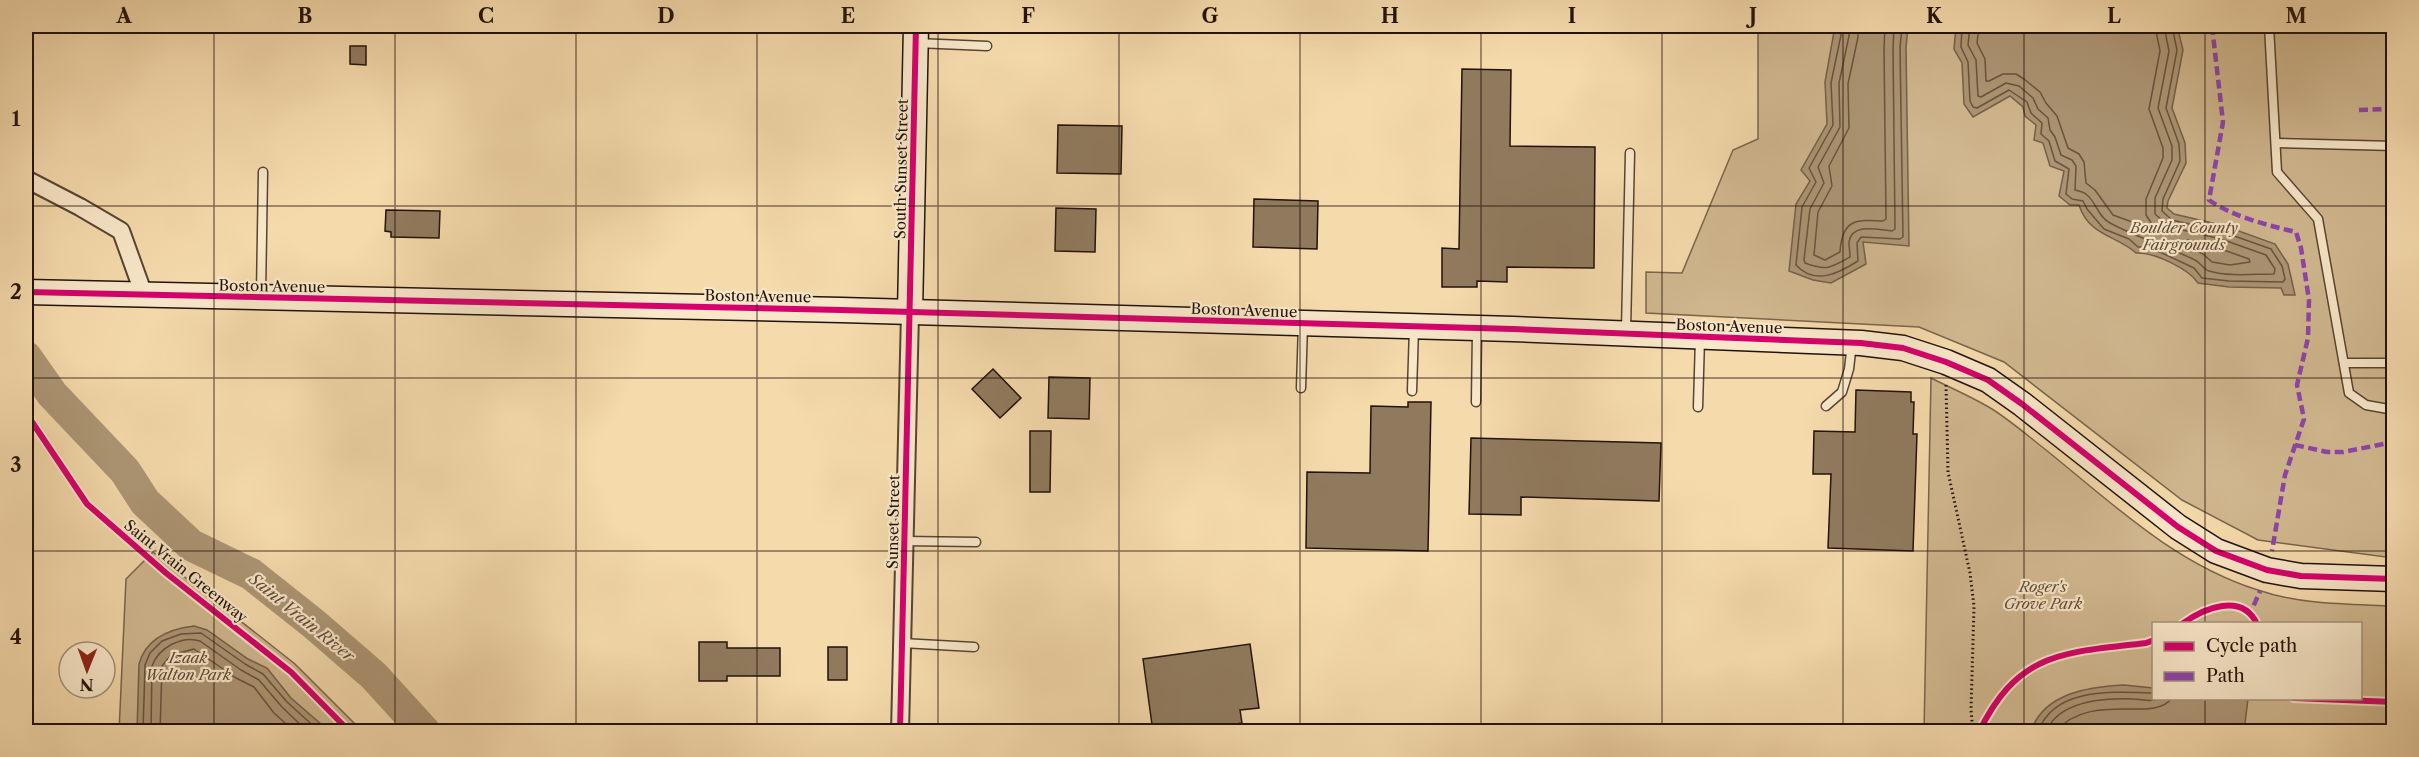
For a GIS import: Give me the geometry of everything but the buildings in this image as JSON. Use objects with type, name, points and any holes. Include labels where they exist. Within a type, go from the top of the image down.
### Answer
[{"type":"street","name":"South Sunset Street","points":[[910,313],[916,34]]},
{"type":"street","points":[[26,179],[121,231],[144,295]]},
{"type":"street","name":"Boston Avenue","points":[[26,292],[1414,327],[1852,343],[1904,348],[1946,362],[1988,380],[2022,404],[2178,527],[2216,551],[2267,570],[2301,576],[2394,579]]},
{"type":"street","name":"Sunset Street","points":[[900,732],[910,313]]},
{"type":"lane","points":[[2269,26],[2277,172],[2318,219],[2349,393],[2366,405],[2394,410]]},
{"type":"lane","points":[[916,34],[987,46]]},
{"type":"lane","points":[[2276,143],[2394,146]]},
{"type":"lane","points":[[1626,334],[1630,153]]},
{"type":"lane","points":[[261,297],[263,172]]},
{"type":"lane","points":[[1300,388],[1303,324]]},
{"type":"lane","points":[[1412,391],[1414,327]]},
{"type":"lane","points":[[1476,402],[1477,329]]},
{"type":"lane","points":[[1698,406],[1700,337]]},
{"type":"lane","points":[[1826,406],[1842,392],[1849,369],[1852,343]]},
{"type":"lane","points":[[2344,363],[2394,363]]},
{"type":"lane","points":[[904,541],[976,542]]},
{"type":"lane","points":[[902,643],[974,647]]},
{"type":"path","points":[[1946,385],[1948,471],[1970,573],[1974,606],[1971,710],[1973,732]]},
{"type":"green space","name":"Boulder County Fairgrounds","points":[[1758,26],[2393,26],[2393,558],[2258,540],[2182,500],[2004,362],[1919,327],[1646,313],[1646,272],[1682,273],[1733,150],[1758,139]]},
{"type":"green space","name":"Roger's Grove Park","points":[[1931,378],[1977,400],[1999,414],[2146,530],[2199,565],[2228,579],[2291,599],[2393,606],[2393,731],[1924,732]]},
{"type":"green space","name":"Izaak Walton Park","points":[[153,552],[295,664],[362,731],[119,732],[126,579]]},
{"type":"water","points":[[1835,26],[1908,26],[1906,48],[1909,246],[1863,242],[1866,264],[1831,283],[1813,280],[1789,271],[1796,204],[1810,181],[1801,170],[1827,124],[1825,82]]},
{"type":"water","points":[[1956,26],[2177,26],[2183,50],[2172,108],[2185,143],[2186,163],[2168,201],[2167,208],[2174,214],[2225,226],[2275,244],[2288,264],[2295,295],[2284,295],[2281,288],[2229,287],[2198,283],[2187,272],[2170,262],[2152,255],[2136,253],[2096,229],[2089,223],[2079,205],[2070,205],[2059,196],[2064,171],[2050,166],[2043,143],[2034,140],[2036,125],[2025,116],[2023,107],[2010,96],[1973,117],[1964,104],[1962,63],[1954,49]]},
{"type":"water","points":[[194,626],[207,630],[248,659],[267,668],[291,698],[329,731],[137,731],[139,664],[142,655],[153,641],[167,632]]},
{"type":"water","points":[[2124,685],[2152,688],[2152,700],[2248,700],[2244,731],[2031,731],[2037,718],[2057,700],[2082,690]]},
{"type":"waterway","name":"Saint Vrain River","points":[[26,357],[52,394],[125,471],[145,502],[191,545],[251,574],[314,624],[374,676],[425,732]]},
{"type":"marked path","points":[[2212,26],[2223,122],[2209,200],[2239,216],[2296,232],[2301,248],[2309,300],[2308,338],[2297,385],[2304,419],[2285,475],[2272,551]]},
{"type":"marked path","points":[[2359,110],[2394,109]]},
{"type":"marked path","points":[[2295,445],[2327,452],[2343,452],[2394,442]]},
{"type":"marked path","points":[[2256,616],[2251,612],[2260,591]]},
{"type":"cycle path","points":[[900,732],[916,26]]},
{"type":"cycle path","points":[[26,292],[841,310],[1513,329],[1861,343],[1903,348],[1946,362],[1988,380],[2022,404],[2178,527],[2216,551],[2267,570],[2301,576],[2394,579]]},
{"type":"cycle path","name":"Saint Vrain Greenway","points":[[26,413],[87,504],[166,573],[291,672],[350,732]]},
{"type":"cycle path","points":[[2185,622],[2201,613],[2222,606],[2242,608],[2256,622]]},
{"type":"cycle path","points":[[1979,732],[1994,705],[2028,670],[2047,660],[2068,654],[2152,641]]},
{"type":"cycle path","points":[[2344,700],[2394,702]]}]
